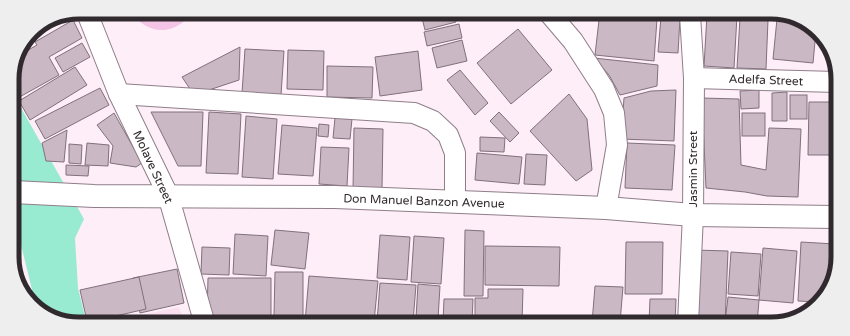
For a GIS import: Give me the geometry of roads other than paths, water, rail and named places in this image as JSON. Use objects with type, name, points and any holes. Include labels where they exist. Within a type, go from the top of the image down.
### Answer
[{"type":"main road","name":"Don Manuel Banzon Avenue","points":[[19,192],[94,196],[168,195],[335,197],[606,208],[693,215],[831,217]]},
{"type":"street","name":"Molave Street","points":[[89,19],[119,94],[168,195],[203,317]]},
{"type":"street","points":[[554,19],[573,41],[604,89],[614,113],[617,145],[606,208]]},
{"type":"street","name":"Jasmin Street","points":[[688,317],[693,215],[694,78],[690,19]]},
{"type":"street","name":"Adelfa Street","points":[[694,78],[831,82]]},
{"type":"street","points":[[119,94],[414,113],[434,121],[448,135],[455,153],[455,202]]}]
